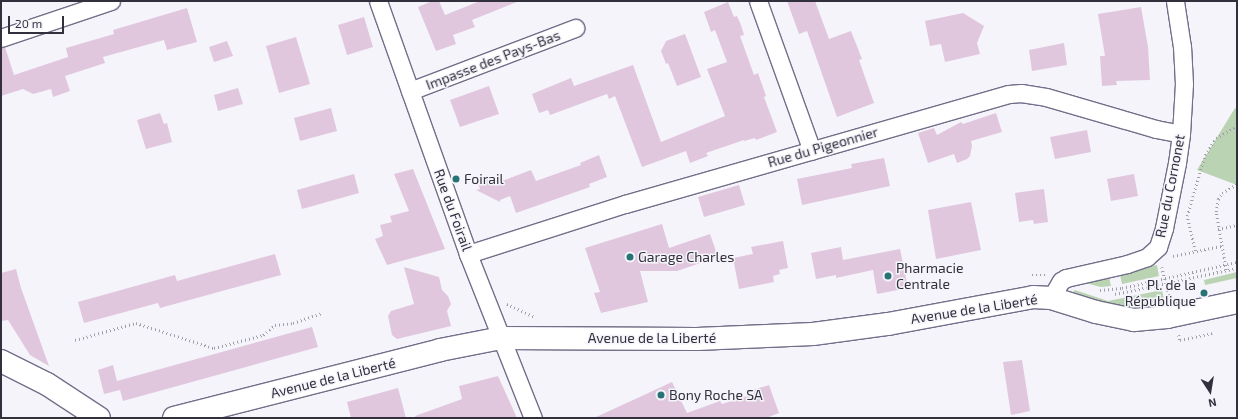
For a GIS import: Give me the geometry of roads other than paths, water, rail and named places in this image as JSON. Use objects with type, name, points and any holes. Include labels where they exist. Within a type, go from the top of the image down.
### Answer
[{"type":"street","points":[[1,38],[111,1]]},
{"type":"street","name":"Rue du Foirail","points":[[378,1],[468,254],[533,418]]},
{"type":"street","points":[[758,1],[812,151]]},
{"type":"street","name":"Rue du Cornonet","points":[[1051,298],[1061,281],[1066,278],[1127,264],[1147,257],[1157,259],[1158,247],[1164,228],[1177,163],[1181,134],[1184,84],[1182,47],[1175,1]]},
{"type":"street","name":"Impasse des Pays-Bas","points":[[410,91],[575,28]]},
{"type":"street","name":"Rue du Pigeonnier","points":[[468,254],[625,204],[981,101],[1021,93],[1046,97],[1156,129],[1181,134]]},
{"type":"street","name":"Avenue de la Liberté","points":[[174,418],[440,350],[501,338],[697,339],[813,334],[888,324],[1033,297],[1051,298],[1096,312],[1134,320],[1167,317],[1237,302]]},
{"type":"street","points":[[1,361],[47,384],[99,418]]},
{"type":"place","name":"Foirail","points":[[456,179]]},
{"type":"place","name":"Garage Charles","points":[[630,257]]},
{"type":"place","name":"Pharmacie Centrale","points":[[888,276]]},
{"type":"place","name":"Pl. de la République","points":[[1204,293]]},
{"type":"place","name":"Bony Roche SA","points":[[661,395]]}]
